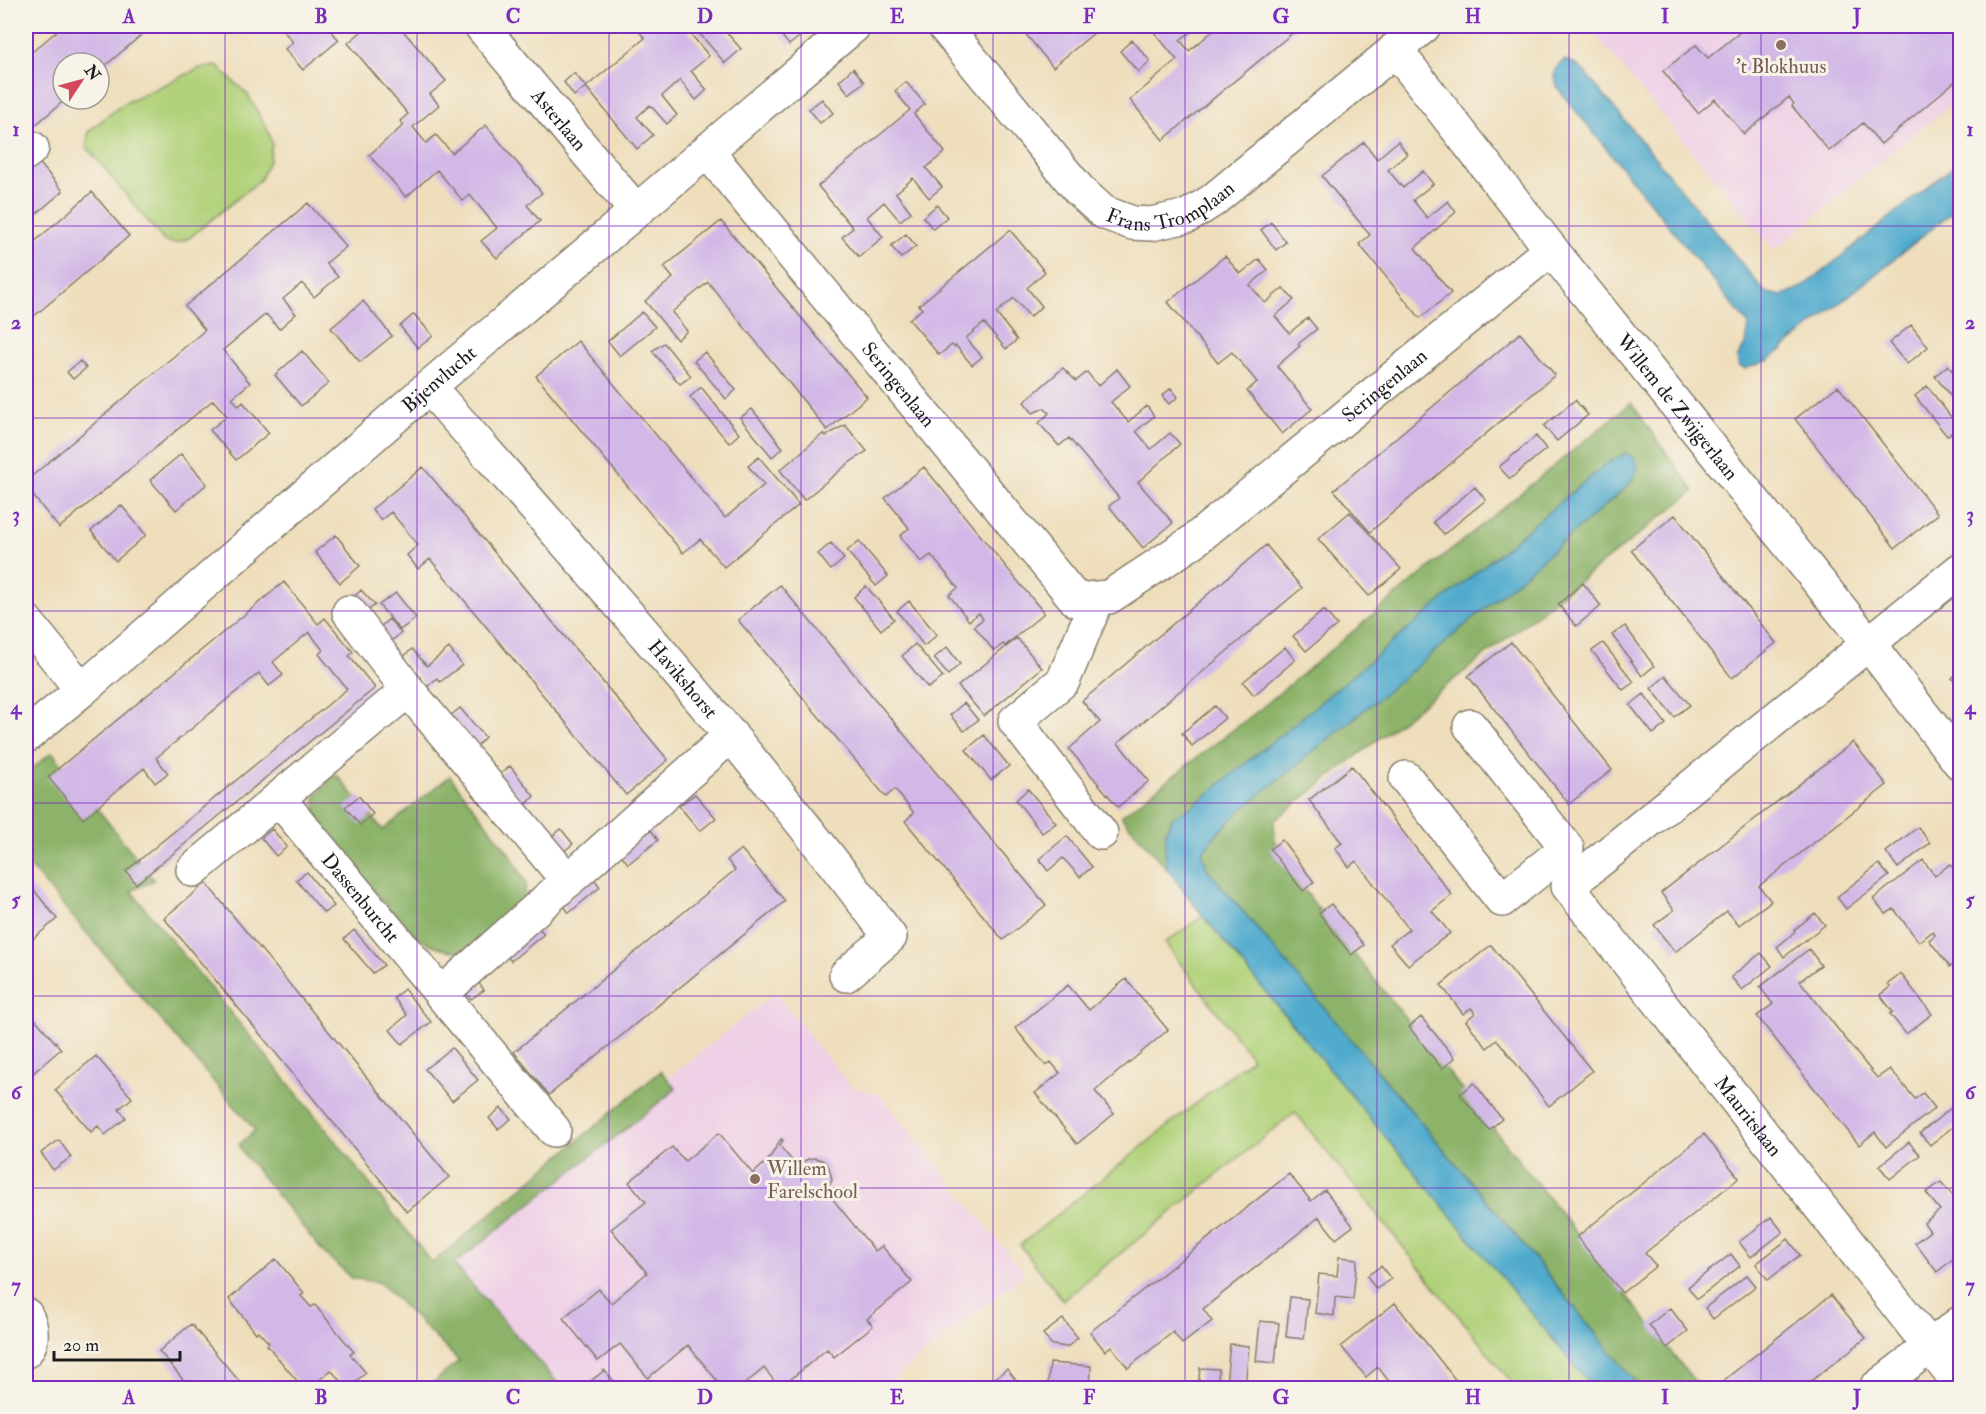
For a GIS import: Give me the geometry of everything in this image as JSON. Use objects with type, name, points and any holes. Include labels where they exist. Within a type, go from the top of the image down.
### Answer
[{"type":"street","name":"Asterlaan","points":[[481,26],[636,211]]},
{"type":"street","name":"Bijenvlucht","points":[[26,736],[82,690],[429,387],[854,26]]},
{"type":"street","name":"Frans Tromplaan","points":[[944,26],[1080,191],[1103,212],[1132,223],[1152,225],[1188,216],[1212,201],[1424,26]]},
{"type":"street","name":"Willem de Zwijgerlaan","points":[[1395,49],[1551,249],[1868,643],[1960,763]]},
{"type":"street","name":"Seringenlaan","points":[[707,151],[1076,600],[1109,597],[1191,543],[1551,249]]},
{"type":"street","name":"Havikshorst","points":[[429,387],[666,656],[890,937],[846,975]]},
{"type":"street","points":[[1406,777],[1502,900],[1559,874],[1868,643],[1960,570]]},
{"type":"street","points":[[1098,598],[1063,681],[1015,721],[1101,833]]},
{"type":"street","points":[[349,612],[408,690],[568,881]]},
{"type":"street","points":[[26,621],[82,690]]},
{"type":"street","points":[[193,870],[408,690]]},
{"type":"street","points":[[1470,726],[1568,848],[1559,874]]},
{"type":"street","points":[[441,994],[731,735]]},
{"type":"street","name":"Dassenburcht","points":[[279,799],[554,1130]]},
{"type":"street","name":"Mauritslaan","points":[[1559,874],[1960,1385]]},
{"type":"street","points":[[26,1315],[31,1324],[30,1346],[26,1351]]},
{"type":"street","points":[[1876,1389],[1960,1323]]},
{"type":"shaded area","points":[[1588,26],[1960,26],[1960,97],[1774,250]]},
{"type":"shaded area","name":"Willem Farelschool","points":[[775,993],[851,1087],[879,1094],[1025,1274],[882,1388],[562,1388],[454,1264],[676,1089],[668,1078]]},
{"type":"green space","points":[[217,66],[248,95],[268,131],[272,144],[269,161],[260,180],[189,238],[177,243],[165,242],[86,146],[89,131],[123,104],[200,68]]},
{"type":"green space","points":[[1631,403],[1694,491],[1274,821],[1275,850],[1316,906],[1700,1388],[1640,1388],[1494,1209],[1207,870],[1202,853],[1212,839],[1240,811],[1401,680],[1630,484],[1638,467],[1606,464],[1310,711],[1193,806],[1173,817],[1166,831],[1167,869],[1121,816],[1259,710]]},
{"type":"green space","points":[[52,752],[154,880],[131,891],[334,1139],[432,1263],[661,1071],[676,1089],[454,1264],[562,1388],[427,1388],[459,1361],[380,1283],[352,1278],[323,1252],[243,1153],[239,1145],[255,1130],[26,862],[26,774]]},
{"type":"green space","points":[[335,773],[383,830],[450,776],[512,857],[526,883],[524,903],[472,950],[449,951],[420,940],[389,909],[317,819],[315,798]]},
{"type":"green space","points":[[1203,916],[1593,1388],[1516,1388],[1295,1112],[1063,1300],[1020,1245],[1252,1058],[1165,943]]},
{"type":"water","points":[[1565,60],[1584,71],[1765,292],[1781,296],[1803,287],[1960,161],[1960,206],[1769,360],[1745,369],[1740,367],[1737,358],[1746,343],[1749,325],[1559,90],[1554,73]]},
{"type":"water","points":[[1626,453],[1634,458],[1638,467],[1630,484],[1401,680],[1240,811],[1212,839],[1202,853],[1208,870],[1494,1209],[1640,1388],[1593,1388],[1203,916],[1167,869],[1165,853],[1166,831],[1173,817],[1193,806],[1310,711],[1606,464]]},
{"type":"building","points":[[63,26],[152,26],[111,61],[111,51],[51,51],[52,111],[33,127],[26,117],[26,57]]},
{"type":"building","points":[[286,26],[327,26],[339,40],[303,70],[285,49],[293,42],[282,29]]},
{"type":"building","points":[[368,26],[399,26],[446,81],[430,94],[439,105],[413,127],[426,143],[436,135],[452,153],[486,125],[542,193],[527,205],[540,221],[497,258],[481,241],[497,228],[470,195],[463,201],[437,170],[406,197],[369,155],[404,125],[400,121],[408,114],[348,43]]},
{"type":"building","points":[[634,26],[684,26],[709,56],[691,71],[707,90],[696,100],[680,80],[662,96],[677,115],[667,124],[650,105],[637,117],[653,135],[637,149],[586,87],[645,38]]},
{"type":"building","points":[[693,26],[721,26],[741,49],[725,63]]},
{"type":"building","points":[[774,26],[802,26],[807,31],[789,45]]},
{"type":"building","points":[[1019,26],[1088,26],[1094,33],[1053,67]]},
{"type":"building","points":[[1189,26],[1193,30],[1180,40],[1189,51],[1219,26],[1301,26],[1163,140],[1130,100],[1177,60],[1150,27]]},
{"type":"building","points":[[1741,26],[1960,26],[1960,77],[1881,144],[1863,123],[1829,151],[1792,106],[1794,104],[1789,97],[1744,134],[1715,99],[1698,113],[1663,71],[1696,45],[1708,58],[1744,29]]},
{"type":"building","points":[[1132,40],[1150,61],[1138,72],[1120,51]]},
{"type":"building","points":[[853,68],[864,82],[849,94],[839,81]]},
{"type":"building","points":[[574,73],[586,87],[574,96],[564,82]]},
{"type":"building","points":[[906,82],[925,104],[914,114],[945,152],[926,168],[942,187],[929,198],[913,178],[896,193],[911,212],[900,221],[884,202],[867,217],[883,237],[859,257],[842,237],[853,228],[818,186],[910,110],[895,91]]},
{"type":"building","points":[[822,99],[833,113],[820,123],[809,109]]},
{"type":"building","points":[[1398,141],[1407,154],[1388,170],[1403,188],[1423,171],[1433,184],[1413,200],[1427,218],[1448,201],[1456,212],[1415,248],[1451,293],[1420,318],[1359,244],[1370,235],[1322,176],[1364,142],[1377,159]]},
{"type":"building","points":[[37,160],[63,191],[35,215],[26,205],[26,170]]},
{"type":"building","points":[[92,192],[129,236],[26,323],[26,249]]},
{"type":"building","points":[[308,203],[346,247],[326,263],[338,277],[314,297],[302,283],[283,299],[296,314],[279,329],[266,314],[223,350],[250,383],[232,398],[239,406],[243,402],[269,433],[236,460],[210,430],[227,416],[213,400],[59,528],[26,487],[26,481],[205,330],[185,306]]},
{"type":"building","points":[[937,205],[947,217],[933,229],[923,217]]},
{"type":"building","points":[[721,221],[867,397],[827,430],[708,282],[672,312],[687,331],[677,340],[645,301],[673,278],[664,267]]},
{"type":"building","points":[[1271,222],[1286,242],[1276,250],[1261,230]]},
{"type":"building","points":[[1010,230],[1045,272],[1027,288],[1042,306],[1030,317],[1014,298],[996,313],[1017,340],[1006,349],[984,323],[966,338],[982,357],[972,365],[956,346],[952,345],[939,355],[909,319],[922,309],[919,305]]},
{"type":"building","points":[[906,234],[916,246],[901,258],[891,246]]},
{"type":"building","points":[[1225,256],[1240,274],[1259,259],[1268,270],[1250,285],[1265,303],[1283,288],[1294,300],[1275,316],[1289,333],[1308,318],[1317,329],[1298,344],[1300,346],[1277,366],[1312,409],[1282,434],[1247,391],[1257,382],[1232,352],[1218,363],[1168,302]]},
{"type":"building","points":[[363,301],[392,336],[360,362],[331,328]]},
{"type":"building","points":[[642,312],[655,327],[620,356],[608,341]]},
{"type":"building","points":[[414,314],[433,336],[418,348],[400,326]]},
{"type":"building","points":[[1911,325],[1928,347],[1907,364],[1889,343]]},
{"type":"building","points":[[1520,333],[1555,375],[1370,532],[1334,490]]},
{"type":"building","points":[[578,341],[725,518],[764,485],[748,466],[759,457],[799,505],[724,567],[700,539],[683,553],[536,376]]},
{"type":"building","points":[[664,343],[691,376],[680,384],[652,351]]},
{"type":"building","points":[[302,351],[329,383],[301,406],[275,375]]},
{"type":"building","points":[[705,352],[736,390],[726,399],[694,361]]},
{"type":"building","points":[[80,361],[86,368],[73,379],[67,372]]},
{"type":"building","points":[[1948,365],[1960,381],[1960,408],[1935,376]]},
{"type":"building","points":[[1063,368],[1076,381],[1087,372],[1098,386],[1117,369],[1130,386],[1111,402],[1128,422],[1147,406],[1154,416],[1136,431],[1151,449],[1170,433],[1180,444],[1138,482],[1173,523],[1143,548],[1109,506],[1119,498],[1069,438],[1059,446],[1039,423],[1049,413],[1044,408],[1033,413],[1024,402]]},
{"type":"building","points":[[1838,386],[1938,514],[1895,548],[1795,419]]},
{"type":"building","points":[[1927,386],[1959,427],[1947,436],[1915,396]]},
{"type":"building","points":[[701,387],[739,434],[729,443],[690,397]]},
{"type":"building","points":[[1171,388],[1178,397],[1169,404],[1162,396]]},
{"type":"building","points":[[1575,400],[1588,415],[1557,441],[1544,426]]},
{"type":"building","points":[[752,409],[783,448],[772,457],[740,418]]},
{"type":"building","points":[[845,425],[867,451],[804,500],[780,470],[824,433],[826,436]]},
{"type":"building","points":[[1536,436],[1546,449],[1510,479],[1499,467]]},
{"type":"building","points":[[181,454],[207,484],[176,510],[150,480]]},
{"type":"building","points":[[423,467],[668,760],[626,795],[430,559],[418,569],[407,555],[418,545],[391,512],[381,520],[372,509]]},
{"type":"building","points":[[924,467],[1044,613],[1005,646],[1003,644],[994,651],[974,626],[983,619],[979,613],[969,621],[949,595],[958,588],[931,555],[921,562],[900,536],[909,528],[885,498]]},
{"type":"building","points":[[1475,487],[1486,500],[1444,534],[1433,522]]},
{"type":"building","points":[[121,505],[146,535],[116,561],[91,531]]},
{"type":"building","points":[[1350,512],[1401,569],[1369,596],[1318,539]]},
{"type":"building","points":[[1675,515],[1776,643],[1732,678],[1631,550]]},
{"type":"building","points":[[336,535],[360,566],[340,583],[315,552]]},
{"type":"building","points":[[859,541],[888,576],[876,586],[847,551]]},
{"type":"building","points":[[831,543],[844,559],[831,570],[818,554]]},
{"type":"building","points":[[1266,545],[1302,588],[1118,743],[1149,781],[1118,807],[1069,749],[1100,722],[1082,701]]},
{"type":"building","points":[[284,582],[318,624],[325,618],[353,652],[349,656],[375,688],[136,884],[126,871],[347,689],[319,654],[323,650],[309,632],[273,662],[283,675],[269,686],[259,673],[156,758],[168,773],[155,783],[144,768],[83,819],[48,777]]},
{"type":"building","points":[[1583,583],[1601,606],[1576,626],[1558,604]]},
{"type":"building","points":[[780,585],[1046,905],[1003,940],[905,821],[914,813],[895,789],[886,797],[738,620]]},
{"type":"building","points":[[866,586],[894,619],[881,630],[854,597]]},
{"type":"building","points":[[361,590],[375,605],[365,613],[353,598]]},
{"type":"building","points":[[396,593],[416,618],[400,630],[379,605]]},
{"type":"building","points":[[909,601],[937,635],[924,646],[897,611]]},
{"type":"building","points":[[1324,610],[1337,625],[1306,651],[1293,636]]},
{"type":"building","points":[[389,619],[401,633],[389,643],[379,628]]},
{"type":"building","points":[[1625,626],[1654,666],[1642,676],[1612,635]]},
{"type":"building","points":[[1017,638],[1042,668],[984,716],[958,686]]},
{"type":"building","points":[[1511,642],[1612,770],[1569,804],[1468,676]]},
{"type":"building","points":[[1603,643],[1634,682],[1623,690],[1592,651]]},
{"type":"building","points":[[915,644],[943,677],[928,688],[902,656]]},
{"type":"building","points":[[947,647],[960,664],[948,675],[934,658]]},
{"type":"building","points":[[1285,647],[1295,660],[1254,695],[1243,682]]},
{"type":"building","points":[[449,648],[462,665],[440,682],[437,678],[427,687],[402,658],[412,649],[427,666]]},
{"type":"building","points":[[1960,671],[1960,688],[1952,678]]},
{"type":"building","points":[[1666,676],[1690,705],[1674,717],[1651,688]]},
{"type":"building","points":[[1644,694],[1666,724],[1653,734],[1630,705]]},
{"type":"building","points":[[964,703],[978,720],[964,731],[950,715]]},
{"type":"building","points":[[1215,706],[1225,718],[1192,746],[1182,733]]},
{"type":"building","points":[[460,708],[485,737],[476,747],[450,716]]},
{"type":"building","points":[[984,735],[1009,766],[991,780],[966,750]]},
{"type":"building","points":[[1853,742],[1887,785],[1759,886],[1771,901],[1739,925],[1727,911],[1675,952],[1654,925],[1674,910],[1661,893]]},
{"type":"building","points":[[510,766],[534,796],[525,806],[499,775]]},
{"type":"building","points":[[1352,766],[1452,895],[1432,911],[1450,933],[1408,965],[1390,944],[1409,929],[1356,861],[1349,867],[1335,848],[1342,843],[1309,800]]},
{"type":"building","points":[[1028,789],[1056,823],[1042,833],[1016,800]]},
{"type":"building","points":[[695,794],[716,818],[700,831],[679,806]]},
{"type":"building","points":[[359,796],[373,814],[360,825],[345,807]]},
{"type":"building","points":[[1918,827],[1930,843],[1898,868],[1886,852]]},
{"type":"building","points":[[272,829],[287,847],[276,856],[261,838]]},
{"type":"building","points":[[561,829],[573,844],[563,852],[551,837]]},
{"type":"building","points":[[651,830],[658,840],[628,864],[621,854]]},
{"type":"building","points":[[1067,836],[1092,867],[1080,877],[1063,858],[1048,871],[1039,859]]},
{"type":"building","points":[[1282,840],[1314,882],[1303,891],[1270,849]]},
{"type":"building","points":[[741,849],[785,901],[549,1095],[514,1052],[735,870],[727,860]]},
{"type":"building","points":[[1923,860],[1935,876],[1950,864],[1960,877],[1960,967],[1956,962],[1950,967],[1929,940],[1935,935],[1933,931],[1919,942],[1894,909],[1886,914],[1873,899]]},
{"type":"building","points":[[1879,864],[1889,876],[1846,909],[1837,897]]},
{"type":"building","points":[[307,872],[334,906],[324,913],[296,880]]},
{"type":"building","points":[[593,877],[600,887],[569,913],[562,903]]},
{"type":"building","points":[[26,880],[57,919],[29,942],[26,938]]},
{"type":"building","points":[[206,883],[449,1177],[407,1212],[164,918]]},
{"type":"building","points":[[1331,904],[1364,945],[1351,955],[1319,913]]},
{"type":"building","points":[[1815,913],[1825,925],[1784,957],[1777,947]]},
{"type":"building","points":[[536,924],[544,934],[511,961],[503,951]]},
{"type":"building","points":[[354,930],[384,965],[373,973],[344,939]]},
{"type":"building","points":[[1491,945],[1592,1071],[1549,1106],[1497,1040],[1487,1048],[1466,1021],[1475,1013],[1471,1008],[1463,1014],[1441,985]]},
{"type":"building","points":[[1809,949],[1821,965],[1800,981],[1851,1046],[1877,1078],[1890,1069],[1915,1099],[1923,1093],[1935,1108],[1886,1147],[1875,1132],[1859,1145],[1757,1016],[1773,1004],[1760,987]]},
{"type":"building","points":[[1761,953],[1772,966],[1742,990],[1731,977]]},
{"type":"building","points":[[1901,974],[1932,1014],[1906,1034],[1890,1014],[1893,1012],[1880,995],[1890,987],[1888,984]]},
{"type":"building","points":[[473,975],[484,990],[471,999],[460,987]]},
{"type":"building","points":[[1126,979],[1168,1030],[1095,1091],[1114,1114],[1077,1144],[1035,1093],[1060,1073],[1051,1062],[1046,1066],[1015,1028],[1068,985],[1089,1010]]},
{"type":"building","points":[[404,989],[431,1022],[402,1044],[390,1030],[407,1015],[394,998]]},
{"type":"building","points":[[30,1013],[61,1049],[26,1079],[26,1016]]},
{"type":"building","points":[[1421,1017],[1455,1058],[1442,1069],[1409,1027]]},
{"type":"building","points":[[452,1048],[478,1080],[452,1101],[425,1069]]},
{"type":"building","points":[[96,1056],[132,1098],[119,1109],[126,1118],[105,1135],[98,1126],[91,1132],[55,1090]]},
{"type":"building","points":[[1474,1083],[1502,1119],[1489,1130],[1460,1094]]},
{"type":"building","points":[[1960,1101],[1960,1121],[1930,1145],[1920,1133]]},
{"type":"building","points":[[501,1108],[511,1119],[498,1129],[489,1118]]},
{"type":"building","points":[[719,1133],[753,1174],[769,1159],[781,1139],[783,1140],[780,1146],[796,1166],[808,1159],[822,1160],[828,1165],[832,1179],[826,1191],[875,1251],[882,1246],[912,1282],[867,1319],[873,1326],[834,1357],[827,1349],[780,1388],[764,1368],[740,1388],[723,1388],[688,1345],[648,1378],[620,1344],[598,1361],[563,1318],[599,1289],[611,1303],[647,1273],[611,1229],[646,1202],[629,1182],[672,1147],[685,1161]]},
{"type":"building","points":[[1704,1134],[1739,1178],[1645,1253],[1656,1266],[1622,1293],[1577,1237]]},
{"type":"building","points":[[59,1140],[71,1157],[53,1170],[41,1153]]},
{"type":"building","points":[[1909,1142],[1920,1155],[1890,1179],[1879,1166]]},
{"type":"building","points":[[1289,1174],[1311,1201],[1325,1190],[1353,1226],[1336,1239],[1319,1217],[1203,1309],[1212,1321],[1182,1344],[1173,1332],[1128,1368],[1111,1346],[1105,1351],[1090,1332]]},
{"type":"building","points":[[1941,1182],[1955,1198],[1960,1194],[1960,1262],[1957,1265],[1953,1259],[1937,1272],[1915,1243],[1930,1231],[1924,1223],[1940,1210],[1926,1193]]},
{"type":"building","points":[[1771,1217],[1783,1232],[1751,1257],[1739,1242]]},
{"type":"building","points":[[1788,1239],[1800,1255],[1768,1280],[1756,1264]]},
{"type":"building","points":[[1731,1254],[1740,1266],[1697,1299],[1688,1287]]},
{"type":"building","points":[[1339,1257],[1357,1259],[1353,1299],[1335,1297],[1334,1316],[1315,1313],[1319,1274],[1337,1276]]},
{"type":"building","points":[[276,1259],[304,1293],[301,1296],[311,1307],[315,1305],[354,1352],[350,1354],[366,1373],[347,1388],[331,1370],[310,1388],[303,1388],[267,1345],[269,1343],[258,1331],[256,1333],[229,1299]]},
{"type":"building","points":[[1381,1266],[1391,1279],[1376,1289],[1367,1276]]},
{"type":"building","points":[[1747,1275],[1756,1286],[1713,1319],[1705,1308]]},
{"type":"building","points":[[1831,1295],[1866,1338],[1802,1388],[1714,1388]]},
{"type":"building","points":[[1290,1297],[1308,1299],[1304,1339],[1286,1337]]},
{"type":"building","points":[[1395,1303],[1462,1388],[1394,1388],[1378,1367],[1366,1377],[1341,1346]]},
{"type":"building","points":[[1670,1308],[1688,1331],[1667,1348],[1649,1325]]},
{"type":"building","points":[[1063,1319],[1078,1338],[1067,1347],[1052,1345],[1043,1334]]},
{"type":"building","points":[[1260,1321],[1279,1323],[1275,1363],[1256,1361]]},
{"type":"building","points":[[191,1324],[245,1388],[190,1388],[159,1351]]},
{"type":"building","points":[[1230,1344],[1249,1346],[1245,1386],[1226,1384]]},
{"type":"building","points":[[1050,1363],[1091,1366],[1090,1386],[1106,1388],[1066,1388],[1067,1384],[1048,1383]]},
{"type":"building","points":[[1200,1368],[1219,1369],[1217,1388],[1198,1388]]},
{"type":"building","points":[[1007,1369],[1022,1388],[982,1388]]},
{"type":"building","points":[[604,1370],[620,1388],[582,1388],[601,1373]]},
{"type":"place","name":"'t Blokhuus","points":[[1781,45]]},
{"type":"place","name":"Willem Farelschool","points":[[755,1179]]}]
